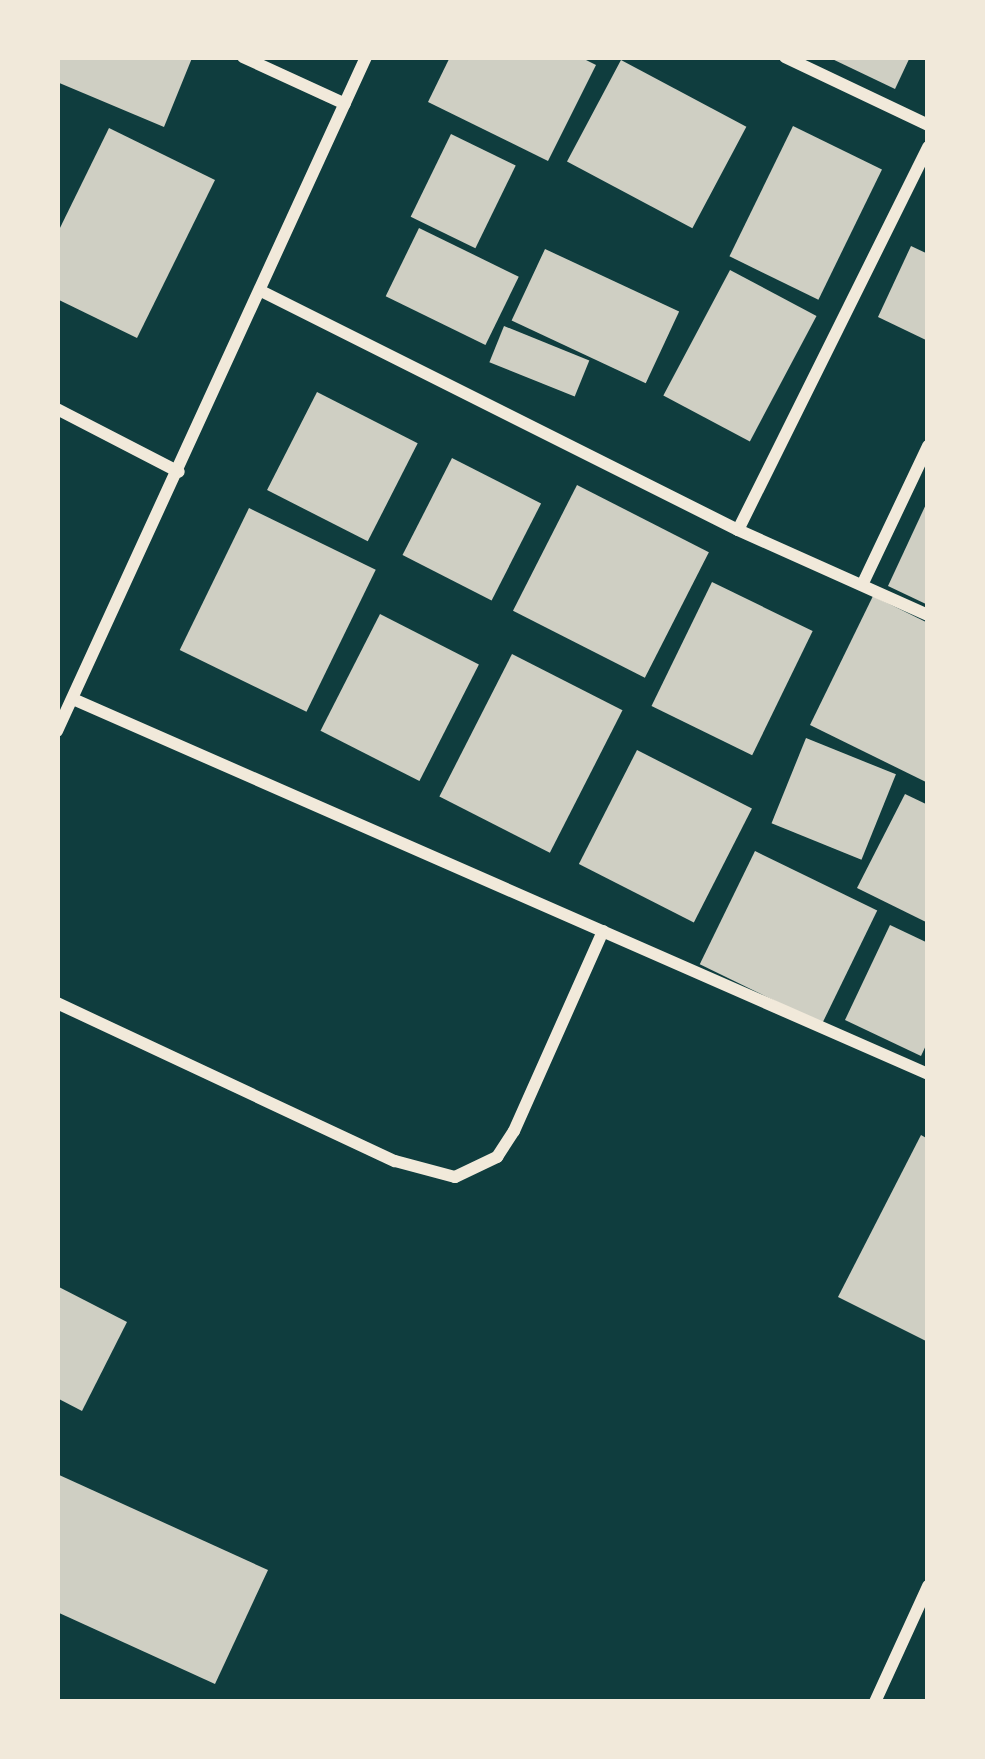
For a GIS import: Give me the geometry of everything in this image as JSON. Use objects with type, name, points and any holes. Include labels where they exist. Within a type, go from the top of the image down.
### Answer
[{"type":"street","points":[[243,57],[345,104]]},
{"type":"street","points":[[57,731],[263,292],[366,57]]},
{"type":"street","points":[[785,57],[928,125]]},
{"type":"street","points":[[738,530],[928,147]]},
{"type":"street","points":[[263,292],[738,530],[928,615]]},
{"type":"street","points":[[57,409],[179,472]]},
{"type":"street","points":[[863,583],[928,446]]},
{"type":"street","points":[[74,699],[928,1074]]},
{"type":"street","points":[[57,1003],[395,1161],[455,1177],[497,1157],[514,1131],[604,932]]},
{"type":"street","points":[[875,1702],[928,1586]]},
{"type":"building","points":[[57,57],[192,58],[164,127],[57,82]]},
{"type":"building","points":[[450,57],[580,57],[596,65],[548,161],[428,102]]},
{"type":"building","points":[[828,57],[910,57],[895,89]]},
{"type":"building","points":[[621,60],[746,127],[692,228],[567,162]]},
{"type":"building","points":[[793,126],[882,169],[818,300],[729,256]]},
{"type":"building","points":[[109,128],[215,180],[137,338],[57,299],[57,234]]},
{"type":"building","points":[[451,134],[516,166],[475,248],[411,217]]},
{"type":"building","points":[[419,228],[519,277],[485,345],[386,296]]},
{"type":"building","points":[[911,246],[928,254],[928,341],[878,317]]},
{"type":"building","points":[[545,249],[679,312],[646,383],[512,321]]},
{"type":"building","points":[[730,270],[817,316],[750,441],[663,395]]},
{"type":"building","points":[[504,326],[589,360],[575,397],[489,362]]},
{"type":"building","points":[[317,392],[418,443],[368,541],[267,490]]},
{"type":"building","points":[[452,458],[541,503],[492,601],[403,555]]},
{"type":"building","points":[[577,485],[709,552],[645,678],[513,611]]},
{"type":"building","points":[[928,500],[928,605],[888,586]]},
{"type":"building","points":[[249,508],[376,570],[306,712],[180,650]]},
{"type":"building","points":[[712,582],[813,631],[752,755],[652,706]]},
{"type":"building","points":[[873,596],[928,623],[928,783],[810,725]]},
{"type":"building","points":[[380,614],[479,664],[419,781],[321,731]]},
{"type":"building","points":[[512,654],[622,710],[550,853],[439,797]]},
{"type":"building","points":[[806,738],[896,774],[861,860],[772,823]]},
{"type":"building","points":[[637,750],[752,809],[694,923],[579,864]]},
{"type":"building","points":[[905,794],[928,805],[928,923],[857,888]]},
{"type":"building","points":[[755,851],[877,911],[822,1024],[700,964]]},
{"type":"building","points":[[890,925],[928,943],[928,1041],[921,1056],[845,1020]]},
{"type":"building","points":[[921,1135],[928,1139],[928,1342],[838,1297]]},
{"type":"building","points":[[57,1286],[127,1322],[82,1411],[57,1398]]},
{"type":"building","points":[[57,1474],[268,1570],[215,1684],[57,1612]]}]
